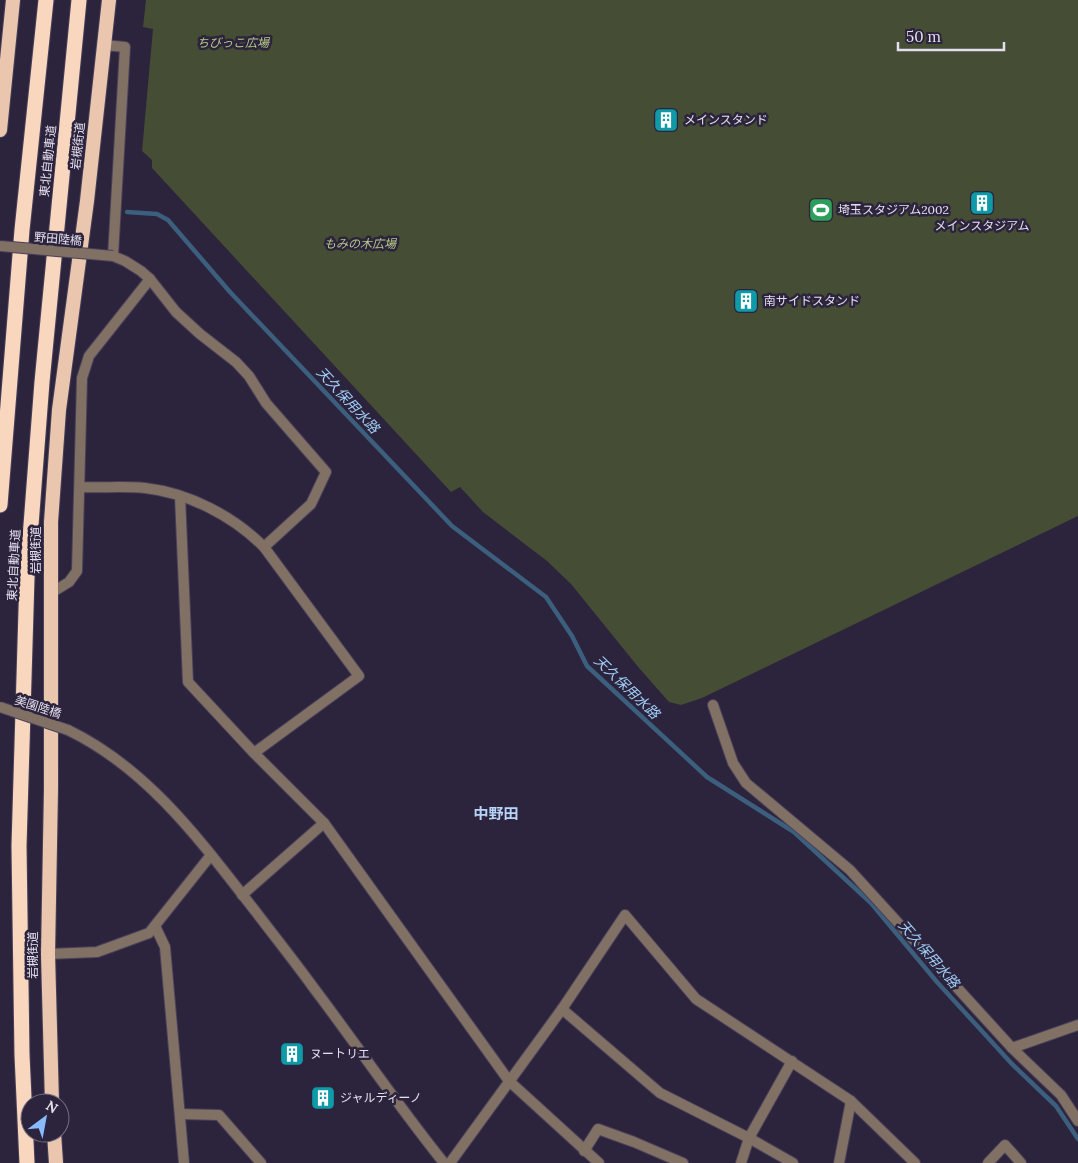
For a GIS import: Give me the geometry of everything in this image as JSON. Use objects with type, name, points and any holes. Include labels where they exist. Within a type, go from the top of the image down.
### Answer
[{"type":"highway","points":[[0,125],[2,86],[13,0]]},
{"type":"highway","name":"東北自動車道","points":[[0,505],[22,230],[46,0]]},
{"type":"highway","name":"東北自動車道","points":[[27,1163],[22,1055],[19,846],[28,577],[42,382],[79,0]]},
{"type":"highway","name":"岩槻街道","points":[[52,1093],[48,954],[52,789],[51,522],[59,410],[88,201],[109,0]]},
{"type":"highway","points":[[55,1143],[56,1163]]},
{"type":"street","points":[[104,45],[125,47],[113,256],[141,271],[150,279],[176,312],[200,334],[236,362],[249,376],[266,403],[326,472],[311,504],[264,547]]},
{"type":"street","name":"野田陸橋","points":[[0,246],[113,256]]},
{"type":"street","points":[[51,593],[69,582],[78,571],[82,378],[84,371],[89,356],[150,279]]},
{"type":"street","points":[[64,374],[84,371]]},
{"type":"street","points":[[80,487],[145,488],[180,496],[223,516],[249,532],[264,547],[359,676],[254,753]]},
{"type":"street","points":[[180,496],[188,682],[254,753],[324,823],[509,1081],[599,1163]]},
{"type":"street","points":[[713,705],[733,762],[746,783],[850,870],[1012,1048],[1061,1095],[1078,1121]]},
{"type":"street","name":"美園陸橋","points":[[0,707],[68,730],[88,739],[137,775],[179,816],[314,987],[406,1116],[444,1163]]},
{"type":"street","points":[[242,895],[324,823]]},
{"type":"street","points":[[48,954],[97,952],[149,932],[211,855]]},
{"type":"street","points":[[450,1163],[562,1009],[625,915],[696,999],[851,1101],[915,1163]]},
{"type":"street","points":[[155,926],[165,947],[184,1163]]},
{"type":"street","points":[[562,1009],[660,1093],[749,1138],[793,1163]]},
{"type":"street","points":[[1012,1048],[1078,1025]]},
{"type":"street","points":[[741,1163],[749,1138],[792,1061]]},
{"type":"street","points":[[839,1163],[851,1101]]},
{"type":"street","points":[[180,1114],[219,1115],[261,1163]]},
{"type":"street","points":[[584,1150],[598,1129],[683,1163]]},
{"type":"street","points":[[988,1163],[1005,1145],[1021,1163]]},
{"type":"green space","points":[[146,0],[1078,0],[1078,516],[702,698],[681,705],[669,702],[571,584],[547,561],[483,512],[460,487],[451,492],[152,168],[152,160],[142,151],[153,29],[143,27]]},
{"type":"waterway","name":"天久保用水路","points":[[127,212],[157,214],[168,220],[230,292],[452,526],[546,597],[572,636],[587,666],[707,777],[794,832],[871,903],[937,982],[1012,1064],[1056,1106],[1078,1139]]},
{"type":"place","name":"メインスタンド","points":[[666,120]]},
{"type":"place","name":"メインスタジアム","points":[[982,203]]},
{"type":"place","name":"埼玉スタジアム2002","points":[[821,210]]},
{"type":"place","name":"南サイドスタンド","points":[[746,301]]},
{"type":"place","name":"ヌートリエ","points":[[292,1054]]},
{"type":"place","name":"ジャルディーノ","points":[[323,1098]]},
{"type":"district","name":"中野田","points":[[496,814]]},
{"type":"park label","name":"ちびっこ広場","points":[[233,43]]},
{"type":"park label","name":"もみの木広場","points":[[360,244]]}]
